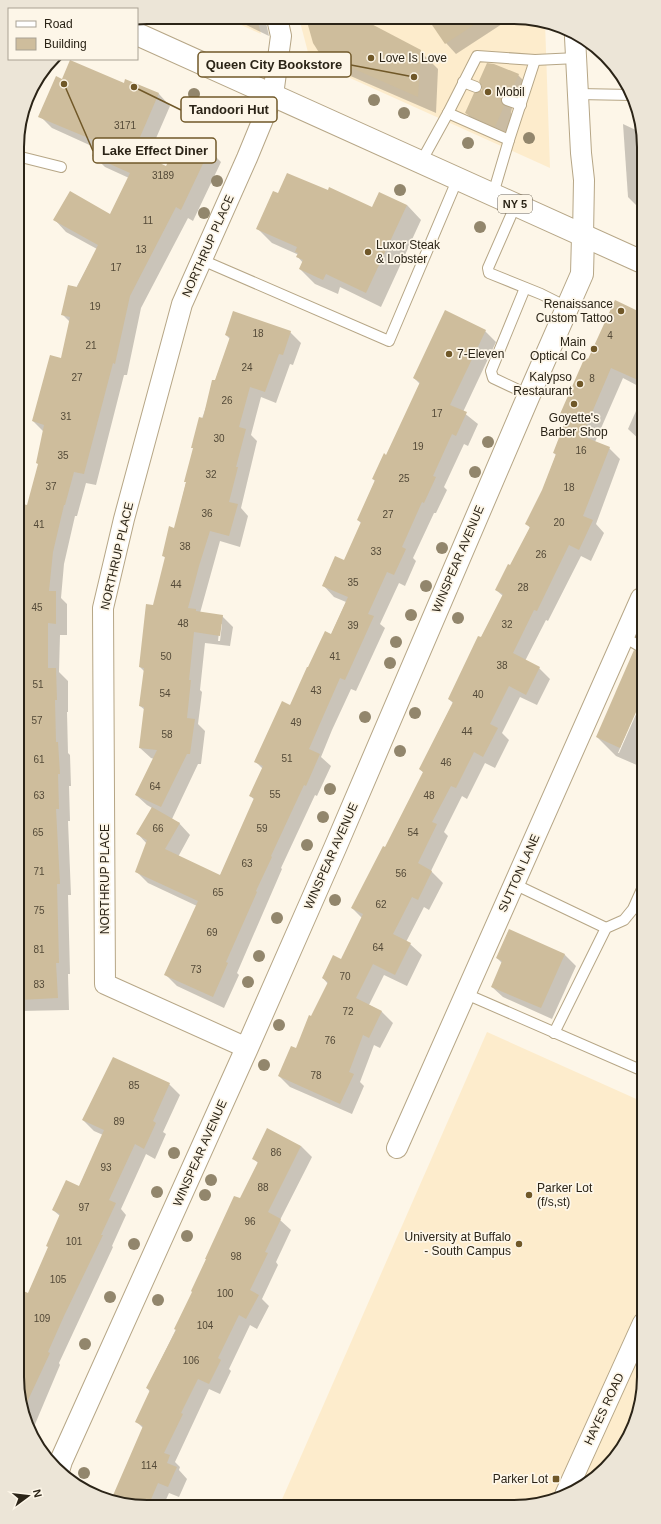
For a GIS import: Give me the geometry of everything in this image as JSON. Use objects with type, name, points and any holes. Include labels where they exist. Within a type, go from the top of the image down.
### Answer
[{"type":"street","name":"NORTHRUP PLACE","points":[[247,1048],[106,984],[103,608],[124,519],[182,304],[248,158],[273,95],[281,36],[278,24]]},
{"type":"street","name":"NY 5","points":[[138,34],[637,260]]},
{"type":"street","points":[[575,40],[581,153],[584,180],[583,236]]},
{"type":"street","name":"WINSPEAR AVENUE","points":[[60,1464],[335,848],[582,274],[583,236]]},
{"type":"street","name":"SUTTON LANE","points":[[397,1148],[514,884],[633,642],[637,620]]},
{"type":"street","name":"HAYES ROAD","points":[[569,1487],[637,1338]]},
{"type":"lane","points":[[421,162],[477,56],[535,60],[577,58]]},
{"type":"lane","points":[[493,194],[535,60]]},
{"type":"lane","points":[[463,82],[476,87]]},
{"type":"lane","points":[[578,94],[626,95]]},
{"type":"lane","points":[[507,100],[521,105]]},
{"type":"lane","points":[[448,113],[509,140]]},
{"type":"lane","points":[[24,158],[61,166]]},
{"type":"lane","points":[[202,260],[389,341],[458,178]]},
{"type":"lane","points":[[516,204],[488,268],[489,273],[567,307]]},
{"type":"lane","points":[[525,288],[491,370],[493,378],[529,395]]},
{"type":"lane","points":[[514,884],[606,928]]},
{"type":"lane","points":[[554,1033],[606,928],[624,920],[633,909],[637,900]]},
{"type":"lane","points":[[466,994],[637,1068]]},
{"type":"shaded area","points":[[239,24],[258,24],[261,34]]},
{"type":"shaded area","points":[[301,24],[522,24],[545,28],[550,168],[310,60]]},
{"type":"shaded area","name":"University at Buffalo - South Campus","points":[[487,1032],[637,1099],[637,1385],[635,1401],[628,1424],[621,1439],[607,1458],[595,1470],[569,1487],[546,1496],[530,1499],[282,1500]]},
{"type":"building","points":[[308,24],[371,24],[421,50],[418,97],[320,54],[313,43]]},
{"type":"building","points":[[431,24],[475,24],[445,44]]},
{"type":"building","points":[[70,60],[124,83],[125,79],[159,93],[134,151],[166,166],[170,158],[182,163],[193,141],[210,149],[181,210],[176,207],[130,296],[115,364],[113,363],[84,474],[74,472],[64,505],[53,552],[49,591],[56,591],[56,624],[48,623],[48,668],[56,668],[56,742],[58,742],[60,774],[58,774],[59,809],[56,809],[60,884],[57,884],[59,963],[56,963],[58,998],[24,1000],[24,504],[27,505],[38,464],[36,463],[44,425],[32,421],[50,355],[61,358],[70,317],[61,315],[68,285],[77,287],[98,245],[53,220],[70,191],[110,214],[130,173],[92,156],[98,142],[38,117],[56,76],[62,79]]},
{"type":"building","points":[[487,63],[494,64],[519,74],[510,94],[505,94],[501,97],[501,102],[504,106],[495,127],[465,113],[474,93],[482,90],[482,86],[479,81]]},
{"type":"building","points":[[287,173],[328,190],[329,187],[372,207],[379,192],[407,205],[366,293],[326,274],[323,280],[299,269],[303,260],[296,257],[298,253],[295,252],[297,247],[256,229],[273,191],[278,193]]},
{"type":"building","points":[[615,300],[637,311],[637,380],[611,368],[582,436],[610,447],[583,516],[593,520],[579,550],[569,545],[537,611],[534,610],[513,653],[540,667],[526,695],[509,686],[490,724],[498,728],[483,757],[474,752],[456,788],[451,786],[432,822],[437,824],[418,863],[432,871],[418,900],[412,897],[393,934],[411,943],[395,975],[373,964],[356,998],[382,1011],[369,1038],[363,1035],[349,1072],[354,1074],[340,1104],[278,1076],[291,1046],[296,1048],[309,1015],[311,1016],[328,982],[322,978],[333,955],[341,959],[363,914],[351,908],[383,846],[385,847],[423,772],[419,769],[453,702],[448,699],[478,636],[481,637],[503,594],[495,590],[508,564],[510,565],[530,527],[525,524],[542,490],[556,454],[553,453],[567,417],[560,414],[585,357],[588,359]]},
{"type":"building","points":[[445,310],[486,330],[450,405],[467,412],[456,436],[452,434],[433,476],[436,477],[424,503],[422,502],[402,547],[406,549],[394,575],[387,572],[368,614],[374,616],[345,680],[340,678],[322,719],[309,749],[320,754],[306,786],[304,785],[271,856],[272,857],[226,962],[228,963],[213,997],[164,975],[198,901],[135,872],[147,840],[136,834],[152,807],[180,823],[165,849],[220,875],[254,798],[249,796],[263,766],[254,762],[282,701],[290,705],[325,631],[331,634],[348,597],[322,586],[335,556],[344,560],[361,522],[357,520],[375,480],[372,479],[384,453],[386,455],[420,382],[413,378]]},
{"type":"building","points":[[233,311],[291,331],[283,355],[279,354],[265,392],[250,387],[239,427],[246,429],[229,502],[238,504],[229,536],[210,531],[199,566],[188,608],[196,609],[196,611],[223,615],[220,636],[194,632],[187,718],[195,719],[190,754],[187,754],[161,807],[135,795],[157,750],[139,748],[144,707],[139,706],[144,668],[139,667],[146,604],[153,605],[165,557],[162,556],[169,526],[174,528],[186,482],[184,482],[199,417],[203,418],[212,380],[215,380],[230,337],[225,335]]},
{"type":"building","points":[[634,650],[637,651],[637,710],[620,748],[596,737]]},
{"type":"building","points":[[509,929],[565,954],[541,1008],[491,987],[502,961],[496,958]]},
{"type":"building","points":[[113,1057],[170,1083],[153,1121],[156,1123],[144,1149],[135,1144],[109,1200],[116,1203],[101,1235],[103,1235],[64,1316],[48,1352],[50,1353],[27,1403],[24,1377],[24,1291],[28,1293],[48,1247],[46,1246],[60,1214],[52,1210],[66,1180],[79,1186],[104,1130],[82,1120]]},
{"type":"building","points":[[267,1128],[301,1146],[268,1212],[281,1219],[265,1252],[268,1253],[250,1290],[259,1295],[246,1319],[239,1315],[218,1358],[221,1360],[209,1384],[198,1379],[181,1413],[183,1414],[164,1453],[170,1455],[167,1463],[177,1467],[168,1487],[158,1483],[151,1500],[123,1498],[113,1495],[143,1426],[135,1422],[150,1390],[146,1388],[176,1330],[174,1329],[234,1196],[240,1198],[258,1162],[252,1159]]},
{"type":"place","name":"Love Is Love","points":[[371,58]]},
{"type":"place","name":"Queen City Bookstore","points":[[414,77]]},
{"type":"place","name":"Lake Effect Diner","points":[[64,84]]},
{"type":"place","name":"Tandoori Hut","points":[[134,87]]},
{"type":"place","name":"Mobil","points":[[488,92]]},
{"type":"place","name":"Luxor Steak & Lobster","points":[[368,252]]},
{"type":"place","name":"Renaissance Custom Tattoo","points":[[621,311]]},
{"type":"place","name":"Main Optical Co","points":[[594,349]]},
{"type":"place","name":"7-Eleven","points":[[449,354]]},
{"type":"place","name":"Kalypso Restaurant","points":[[580,384]]},
{"type":"place","name":"Goyette's Barber Shop","points":[[574,404]]},
{"type":"place","name":"Parker Lot (f/s,st)","points":[[529,1195]]},
{"type":"place","name":"University at Buffalo - South Campus","points":[[519,1244]]},
{"type":"place","name":"Parker Lot","points":[[556,1479]]}]
